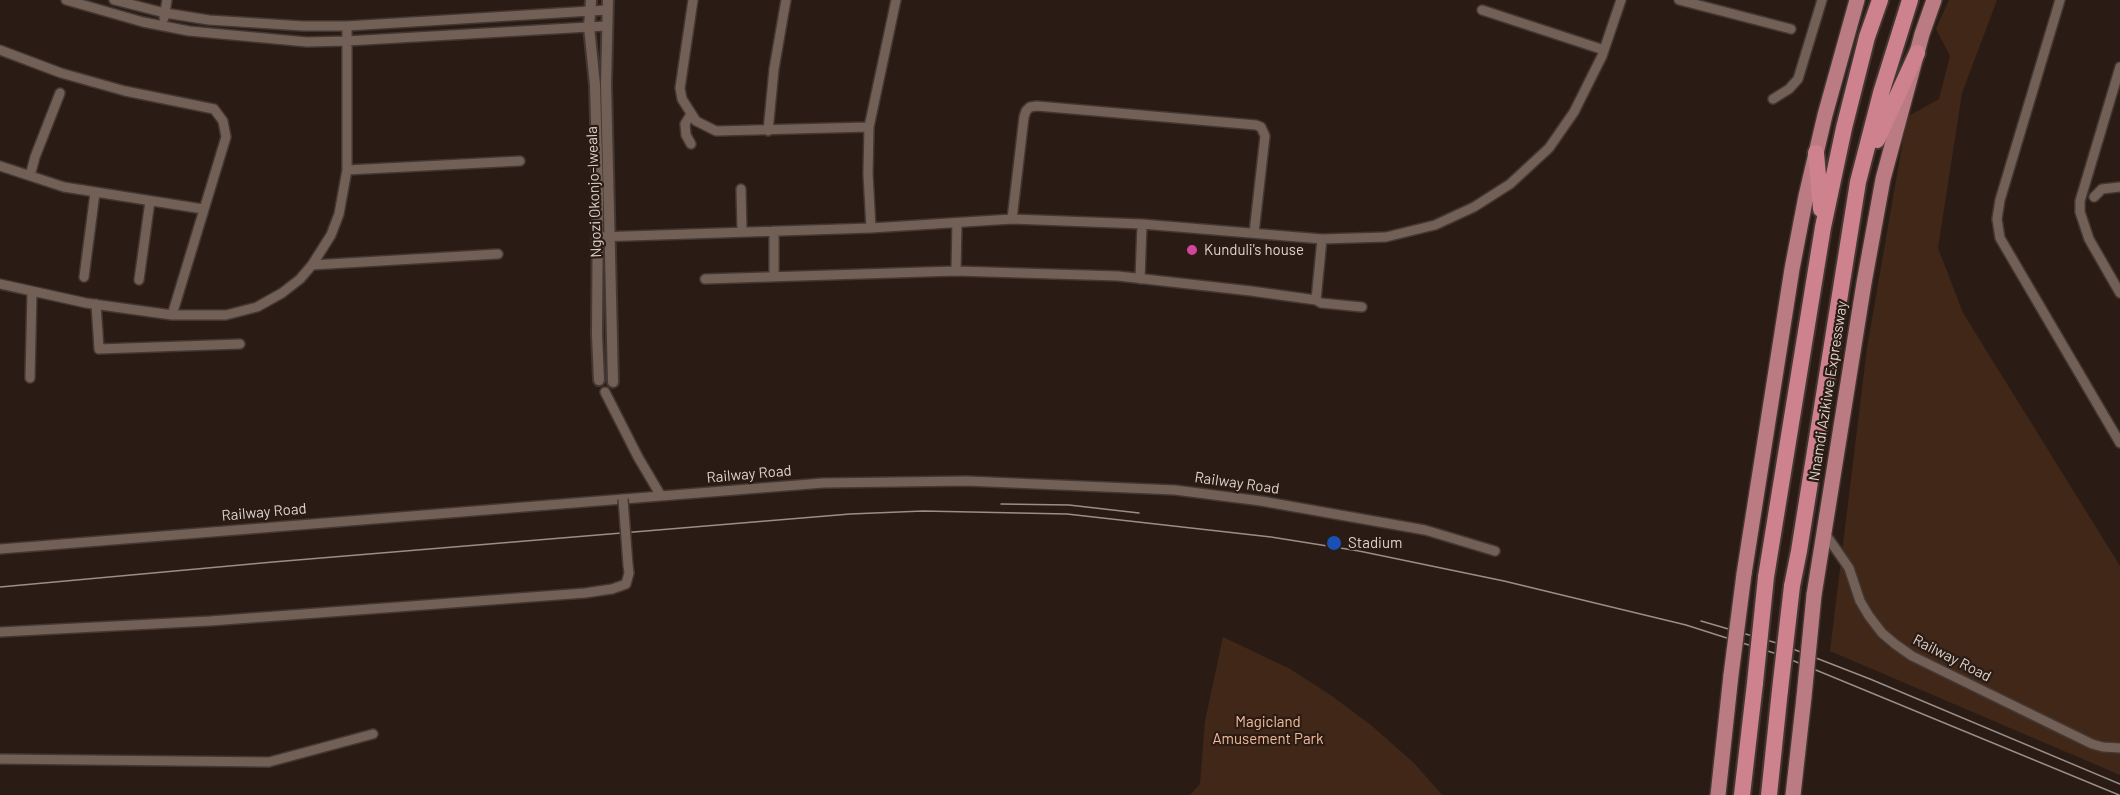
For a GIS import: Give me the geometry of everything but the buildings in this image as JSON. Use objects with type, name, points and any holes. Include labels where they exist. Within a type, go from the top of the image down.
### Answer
[{"type":"highway","points":[[1718,795],[1744,574],[1792,269],[1816,153],[1857,0]]},
{"type":"highway","name":"Nnamdi Azikiwe Expressway","points":[[1742,795],[1766,577],[1823,227],[1844,128],[1867,38],[1880,0]]},
{"type":"highway","name":"Nnamdi Azikiwe Expressway","points":[[1769,795],[1792,586],[1858,182],[1881,93],[1910,0]]},
{"type":"highway","name":"Nnamdi Azikiwe Expressway","points":[[1793,795],[1814,595],[1864,283],[1883,179],[1917,53],[1934,0]]},
{"type":"highway","points":[[1858,182],[1917,53]]},
{"type":"highway","points":[[1816,153],[1823,227]]},
{"type":"street","points":[[66,0],[104,12],[189,31],[307,42],[606,26]]},
{"type":"street","points":[[114,0],[165,13],[303,26],[347,26],[608,5]]},
{"type":"street","points":[[163,26],[167,0]]},
{"type":"street","points":[[693,0],[680,88],[682,99],[696,121],[716,131],[869,127]]},
{"type":"street","points":[[768,131],[774,69],[786,0]]},
{"type":"street","points":[[872,228],[868,174],[869,127],[896,0]]},
{"type":"street","points":[[598,237],[872,228],[1012,219],[1142,224],[1322,239],[1386,237],[1435,225],[1474,207],[1510,184],[1549,148],[1574,112],[1604,50],[1621,0]]},
{"type":"street","points":[[1679,0],[1791,29]]},
{"type":"street","points":[[1773,99],[1789,89],[1798,79],[1822,0]]},
{"type":"street","points":[[2060,0],[1996,219],[2000,238],[2120,442]]},
{"type":"street","name":"Ngozi Okonjo-Iweala","points":[[591,5],[589,27],[595,84],[599,380]]},
{"type":"street","name":"Ngozi Okonjo-Iweala","points":[[608,5],[606,84],[613,382]]},
{"type":"street","points":[[1482,10],[1604,50]]},
{"type":"street","points":[[0,284],[96,304],[172,315],[226,315],[257,307],[282,293],[300,279],[312,265],[331,235],[339,214],[347,170],[347,26]]},
{"type":"street","points":[[0,50],[61,73],[125,91],[214,109],[223,121],[226,137],[172,315]]},
{"type":"street","points":[[2120,67],[2080,201],[2080,212],[2090,239],[2120,293]]},
{"type":"street","points":[[30,176],[60,93]]},
{"type":"street","points":[[1012,219],[1024,117],[1030,107],[1037,106],[1261,127],[1265,136],[1254,233]]},
{"type":"street","points":[[691,114],[685,124],[686,135],[691,144]]},
{"type":"street","points":[[347,170],[520,161]]},
{"type":"street","points":[[0,166],[64,187],[203,209]]},
{"type":"street","points":[[2094,197],[2102,189],[2120,186]]},
{"type":"street","points":[[741,189],[742,232]]},
{"type":"street","points":[[84,277],[95,193]]},
{"type":"street","points":[[139,280],[150,201]]},
{"type":"street","points":[[956,271],[957,223]]},
{"type":"street","points":[[1140,279],[1142,224]]},
{"type":"street","points":[[774,231],[774,277]]},
{"type":"street","points":[[1316,300],[1322,239]]},
{"type":"street","points":[[312,265],[498,254]]},
{"type":"street","points":[[705,279],[956,271],[1118,276],[1251,291],[1316,300],[1321,303],[1362,307]]},
{"type":"street","points":[[30,378],[32,292]]},
{"type":"street","points":[[96,304],[99,349],[240,344]]},
{"type":"street","points":[[599,380],[602,390],[661,496]]},
{"type":"street","points":[[605,392],[612,388],[613,382]]},
{"type":"street","name":"Railway Road","points":[[0,549],[823,483],[967,481],[1175,490],[1261,501],[1425,530],[1495,551]]},
{"type":"street","points":[[0,632],[222,620],[585,593],[612,589],[626,584],[629,573],[623,499]]},
{"type":"street","name":"Railway Road","points":[[1824,532],[1849,568],[1860,601],[1869,616],[1882,633],[1895,644],[1912,656],[2092,744],[2120,748]]},
{"type":"street","points":[[0,759],[269,762],[373,734]]},
{"type":"green space","points":[[1949,0],[1997,0],[1962,93],[1938,248],[1963,313],[2120,566],[2120,775],[1830,651],[1867,348],[1907,117],[1939,99],[1950,56],[1936,29]]},
{"type":"green space","name":"Magicland Amusement Park","points":[[1223,637],[1290,669],[1332,696],[1372,726],[1414,763],[1442,795],[1190,795],[1200,784],[1205,721]]},
{"type":"tram line","points":[[1001,504],[1069,505],[1139,513]]},
{"type":"tram line","points":[[0,587],[850,514],[923,511],[1067,514],[1271,537],[1359,551],[1504,581],[1686,625],[1777,654],[2119,795]]},
{"type":"tram line","points":[[1701,621],[1780,644],[1870,679],[2120,784]]},
{"type":"place","name":"Kunduli's house","points":[[1192,250]]},
{"type":"place","name":"Stadium","points":[[1334,543]]}]
